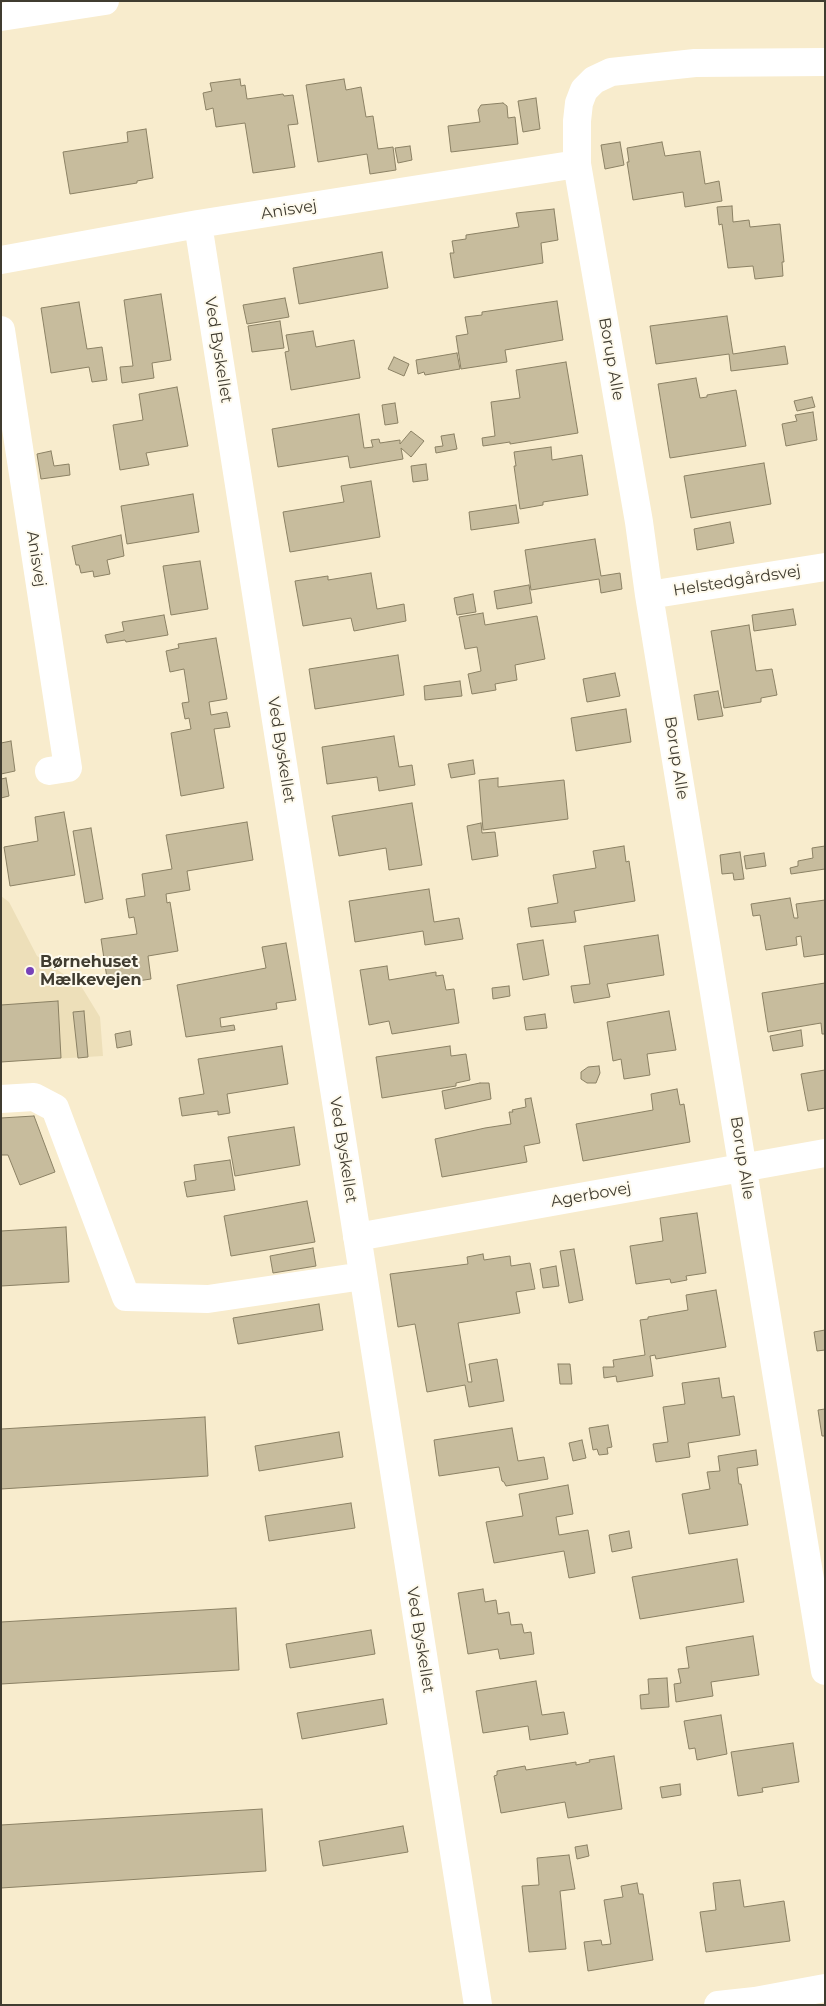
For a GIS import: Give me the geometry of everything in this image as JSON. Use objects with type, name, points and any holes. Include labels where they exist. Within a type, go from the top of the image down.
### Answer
[{"type":"street","points":[[1,18],[105,1]]},
{"type":"street","name":"Borup Alle","points":[[825,62],[695,63],[611,72],[594,80],[584,90],[579,103],[577,121],[577,164],[639,522],[649,595],[743,1168],[815,1550],[825,1671]]},
{"type":"street","name":"Anisvej","points":[[1,260],[198,224],[577,164]]},
{"type":"street","name":"Ved Byskellet","points":[[198,224],[478,2005]]},
{"type":"street","name":"Anisvej","points":[[1,330],[68,768],[48,771]]},
{"type":"street","name":"Helstedgårdsvej","points":[[649,595],[825,567]]},
{"type":"street","points":[[1,1098],[34,1097],[54,1108],[126,1297],[208,1299],[363,1276]]},
{"type":"street","name":"Agerbovej","points":[[357,1237],[825,1153]]},
{"type":"street","points":[[718,2005],[755,2001],[825,1988]]},
{"type":"shaded area","name":"Børnehuset Mælkevejen","points":[[1,896],[9,902],[37,956],[81,986],[100,1017],[103,1056],[1,1062]]},
{"type":"building","points":[[240,79],[241,86],[245,85],[247,99],[283,94],[284,96],[293,95],[298,124],[288,125],[295,167],[253,173],[245,123],[216,127],[213,108],[206,110],[203,93],[212,91],[210,83]]},
{"type":"building","points":[[344,79],[346,90],[361,87],[366,117],[373,116],[378,149],[393,147],[396,170],[370,174],[367,154],[318,162],[306,85]]},
{"type":"building","points":[[536,98],[540,129],[523,132],[518,101]]},
{"type":"building","points":[[503,103],[507,106],[508,118],[515,117],[518,144],[451,152],[448,126],[480,122],[478,110],[481,105]]},
{"type":"building","points":[[146,129],[153,178],[137,181],[137,183],[70,194],[63,152],[128,142],[127,132]]},
{"type":"building","points":[[620,142],[624,165],[605,169],[601,145]]},
{"type":"building","points":[[662,142],[665,156],[700,151],[705,184],[719,181],[722,201],[685,207],[683,192],[633,200],[627,162],[629,162],[627,148]]},
{"type":"building","points":[[410,146],[412,160],[398,163],[395,148]]},
{"type":"building","points":[[732,206],[733,222],[749,220],[750,227],[780,224],[784,262],[782,262],[783,276],[755,279],[753,266],[728,268],[722,224],[719,225],[717,207]]},
{"type":"building","points":[[554,209],[558,240],[541,243],[543,263],[454,278],[450,253],[454,253],[452,241],[466,239],[466,235],[519,227],[516,213]]},
{"type":"building","points":[[382,252],[388,288],[299,304],[293,268]]},
{"type":"building","points":[[161,294],[171,360],[152,363],[154,378],[122,383],[120,367],[133,366],[124,300]]},
{"type":"building","points":[[285,298],[289,317],[247,324],[243,305]]},
{"type":"building","points":[[557,301],[563,340],[505,350],[507,362],[461,369],[456,336],[468,334],[465,317],[482,315],[482,312]]},
{"type":"building","points":[[79,302],[87,349],[102,347],[107,380],[92,382],[89,367],[51,373],[41,308]]},
{"type":"building","points":[[727,316],[733,354],[785,346],[788,364],[731,371],[729,354],[656,364],[650,326]]},
{"type":"building","points":[[280,321],[284,348],[252,352],[248,326]]},
{"type":"building","points":[[313,331],[316,347],[354,340],[360,378],[291,390],[285,352],[289,351],[286,335]]},
{"type":"building","points":[[457,353],[460,369],[425,375],[424,372],[418,374],[416,360]]},
{"type":"building","points":[[394,357],[409,364],[404,376],[388,369]]},
{"type":"building","points":[[566,362],[578,433],[510,444],[510,442],[483,446],[482,438],[495,436],[491,402],[520,398],[516,370]]},
{"type":"building","points":[[696,378],[700,398],[736,390],[746,446],[670,458],[658,384]]},
{"type":"building","points":[[177,387],[188,446],[146,453],[149,465],[120,470],[113,425],[143,420],[139,394]]},
{"type":"building","points":[[812,397],[815,407],[797,411],[794,401]]},
{"type":"building","points":[[395,403],[398,423],[385,425],[382,405]]},
{"type":"building","points":[[813,412],[817,440],[786,446],[782,424],[797,421],[795,415]]},
{"type":"building","points":[[359,414],[364,448],[373,447],[371,440],[379,439],[380,443],[400,440],[400,444],[411,431],[424,441],[411,457],[401,448],[403,459],[350,468],[348,456],[278,467],[272,429]]},
{"type":"building","points":[[454,434],[457,449],[436,453],[435,447],[443,446],[441,436]]},
{"type":"building","points":[[551,447],[552,460],[582,455],[588,495],[543,502],[543,505],[520,509],[514,452]]},
{"type":"building","points":[[51,451],[54,466],[69,464],[70,475],[41,479],[37,454]]},
{"type":"building","points":[[764,463],[771,504],[691,518],[684,476]]},
{"type":"building","points":[[426,464],[428,480],[413,482],[411,466]]},
{"type":"building","points":[[371,481],[380,537],[290,552],[283,512],[344,502],[341,486]]},
{"type":"building","points":[[193,494],[199,532],[127,544],[121,506]]},
{"type":"building","points":[[516,505],[519,523],[471,530],[469,512]]},
{"type":"building","points":[[730,522],[734,543],[697,550],[694,529]]},
{"type":"building","points":[[121,535],[124,556],[107,560],[110,574],[94,577],[93,571],[81,573],[79,565],[76,565],[72,546]]},
{"type":"building","points":[[595,539],[601,576],[620,573],[622,589],[601,593],[599,579],[531,590],[525,550]]},
{"type":"building","points":[[200,561],[208,609],[171,615],[163,566]]},
{"type":"building","points":[[371,573],[377,609],[404,604],[406,621],[354,631],[351,618],[303,626],[295,581],[328,576],[328,580]]},
{"type":"building","points":[[529,585],[532,603],[497,609],[494,591]]},
{"type":"building","points":[[473,594],[476,612],[457,615],[454,598]]},
{"type":"building","points":[[793,609],[796,625],[754,631],[752,615]]},
{"type":"building","points":[[483,613],[485,625],[537,616],[545,659],[515,665],[517,680],[495,684],[496,690],[472,694],[468,674],[481,671],[477,647],[465,649],[459,617]]},
{"type":"building","points":[[164,615],[168,635],[107,643],[105,635],[124,631],[122,622]]},
{"type":"building","points":[[749,625],[756,671],[772,669],[777,695],[761,698],[761,702],[724,708],[711,631]]},
{"type":"building","points":[[216,638],[227,699],[209,702],[211,715],[227,712],[230,727],[214,729],[224,788],[181,796],[171,733],[191,729],[189,718],[185,719],[182,703],[189,702],[184,669],[170,672],[166,651],[179,648],[178,644]]},
{"type":"building","points":[[398,655],[404,695],[315,709],[309,669]]},
{"type":"building","points":[[615,673],[620,696],[587,702],[583,679]]},
{"type":"building","points":[[460,681],[462,696],[425,700],[424,686]]},
{"type":"building","points":[[718,691],[723,716],[698,720],[694,695]]},
{"type":"building","points":[[626,709],[631,742],[576,751],[571,718]]},
{"type":"building","points":[[394,736],[399,767],[412,765],[415,785],[379,791],[377,777],[327,784],[322,747]]},
{"type":"building","points":[[11,741],[15,771],[1,774],[1,743]]},
{"type":"building","points":[[473,760],[475,774],[451,778],[448,764]]},
{"type":"building","points":[[6,778],[9,796],[1,798],[1,779]]},
{"type":"building","points":[[498,778],[498,787],[564,780],[568,819],[483,830],[479,780]]},
{"type":"building","points":[[412,803],[422,865],[389,870],[386,848],[339,856],[332,816]]},
{"type":"building","points":[[64,812],[75,875],[10,886],[4,847],[38,841],[35,817]]},
{"type":"building","points":[[247,822],[253,860],[187,871],[190,890],[166,894],[167,903],[170,902],[178,951],[148,956],[151,979],[111,985],[110,977],[107,978],[101,939],[137,934],[134,917],[129,918],[126,899],[145,896],[142,874],[172,869],[166,835]]},
{"type":"building","points":[[481,823],[482,833],[495,832],[498,856],[472,860],[467,826]]},
{"type":"building","points":[[91,828],[103,899],[85,903],[73,831]]},
{"type":"building","points":[[624,846],[626,862],[629,861],[635,901],[574,911],[576,922],[531,927],[528,908],[558,903],[553,875],[596,868],[593,851]]},
{"type":"building","points":[[825,846],[825,869],[791,874],[790,868],[798,866],[798,861],[813,858],[812,848]]},
{"type":"building","points":[[740,852],[744,879],[734,880],[733,873],[722,874],[720,855]]},
{"type":"building","points":[[764,853],[766,866],[746,869],[744,856]]},
{"type":"building","points":[[429,889],[434,922],[459,918],[463,939],[425,945],[423,931],[355,942],[349,901]]},
{"type":"building","points":[[790,898],[794,918],[798,918],[796,904],[825,900],[825,954],[804,957],[801,936],[796,937],[797,945],[766,950],[760,915],[753,916],[751,904]]},
{"type":"building","points":[[658,935],[664,975],[607,984],[610,997],[574,1003],[571,986],[590,984],[584,946]]},
{"type":"building","points":[[543,940],[549,975],[523,980],[517,944]]},
{"type":"building","points":[[286,943],[296,1000],[276,1003],[277,1009],[220,1018],[221,1027],[234,1025],[235,1030],[186,1037],[177,985],[266,968],[262,947]]},
{"type":"building","points":[[387,966],[389,980],[436,972],[436,976],[443,975],[446,990],[454,989],[459,1023],[392,1034],[389,1021],[369,1025],[360,970]]},
{"type":"building","points":[[825,983],[825,1034],[822,1034],[821,1023],[768,1032],[762,993]]},
{"type":"building","points":[[509,986],[510,996],[493,999],[492,988]]},
{"type":"building","points":[[58,1001],[61,1058],[1,1062],[1,1005]]},
{"type":"building","points":[[84,1011],[88,1057],[78,1058],[73,1012]]},
{"type":"building","points":[[669,1011],[676,1050],[647,1054],[650,1075],[624,1079],[621,1059],[613,1061],[607,1022]]},
{"type":"building","points":[[545,1014],[547,1028],[526,1030],[524,1017]]},
{"type":"building","points":[[801,1030],[803,1046],[773,1051],[770,1036]]},
{"type":"building","points":[[130,1031],[132,1045],[117,1048],[115,1034]]},
{"type":"building","points":[[282,1046],[288,1084],[227,1094],[230,1113],[218,1115],[218,1111],[182,1116],[179,1098],[204,1094],[198,1059]]},
{"type":"building","points":[[450,1046],[451,1056],[466,1054],[470,1080],[456,1083],[456,1086],[382,1098],[376,1057]]},
{"type":"building","points":[[599,1066],[600,1073],[596,1083],[587,1083],[581,1079],[581,1072],[588,1067]]},
{"type":"building","points":[[825,1070],[825,1108],[808,1111],[801,1074]]},
{"type":"building","points":[[480,1083],[489,1083],[491,1099],[445,1109],[442,1091]]},
{"type":"building","points":[[677,1089],[680,1105],[684,1104],[690,1142],[583,1161],[576,1124],[653,1110],[651,1094]]},
{"type":"building","points":[[531,1098],[540,1143],[524,1146],[527,1162],[442,1177],[435,1139],[511,1124],[509,1112],[526,1107],[525,1099]]},
{"type":"building","points":[[34,1116],[55,1172],[20,1185],[8,1155],[1,1155],[1,1118]]},
{"type":"building","points":[[294,1127],[300,1165],[235,1176],[228,1137]]},
{"type":"building","points":[[230,1160],[235,1190],[187,1197],[184,1182],[196,1180],[194,1165]]},
{"type":"building","points":[[307,1201],[315,1242],[231,1256],[224,1216]]},
{"type":"building","points":[[697,1213],[706,1273],[686,1276],[687,1280],[671,1283],[670,1279],[636,1284],[630,1246],[663,1241],[660,1218]]},
{"type":"building","points":[[66,1227],[69,1282],[1,1286],[1,1231]]},
{"type":"building","points":[[313,1248],[316,1266],[273,1273],[270,1256]]},
{"type":"building","points":[[574,1249],[583,1300],[569,1303],[560,1251]]},
{"type":"building","points":[[483,1254],[484,1260],[510,1256],[511,1266],[530,1263],[535,1289],[516,1292],[520,1313],[458,1323],[468,1382],[472,1382],[469,1364],[497,1359],[504,1401],[469,1407],[465,1385],[427,1392],[415,1324],[398,1327],[390,1274],[468,1264],[467,1257]]},
{"type":"building","points":[[556,1266],[559,1286],[543,1288],[540,1269]]},
{"type":"building","points":[[716,1290],[726,1347],[656,1359],[655,1355],[650,1356],[653,1376],[617,1382],[616,1376],[604,1378],[603,1367],[614,1367],[613,1360],[645,1355],[640,1320],[688,1310],[686,1295]]},
{"type":"building","points":[[319,1304],[323,1330],[238,1344],[233,1318]]},
{"type":"building","points":[[825,1330],[825,1350],[817,1351],[814,1332]]},
{"type":"building","points":[[558,1364],[570,1364],[572,1384],[560,1384]]},
{"type":"building","points":[[719,1378],[722,1398],[734,1396],[740,1435],[688,1443],[690,1457],[656,1462],[653,1444],[668,1442],[663,1407],[685,1404],[682,1383]]},
{"type":"building","points":[[825,1409],[825,1436],[822,1436],[818,1410]]},
{"type":"building","points":[[205,1417],[208,1476],[1,1489],[1,1429]]},
{"type":"building","points":[[608,1425],[612,1447],[607,1448],[608,1454],[599,1455],[597,1449],[593,1450],[589,1428]]},
{"type":"building","points":[[512,1428],[518,1461],[544,1457],[548,1479],[506,1486],[502,1481],[499,1467],[439,1476],[434,1440]]},
{"type":"building","points":[[339,1432],[343,1457],[259,1471],[255,1446]]},
{"type":"building","points":[[582,1440],[586,1458],[573,1461],[569,1443]]},
{"type":"building","points":[[756,1450],[758,1465],[737,1468],[748,1525],[689,1534],[682,1494],[710,1489],[707,1472],[720,1471],[718,1456]]},
{"type":"building","points":[[568,1485],[573,1514],[556,1517],[559,1535],[588,1530],[595,1573],[569,1578],[564,1551],[494,1563],[486,1522],[523,1516],[519,1494]]},
{"type":"building","points":[[351,1503],[355,1528],[269,1541],[265,1516]]},
{"type":"building","points":[[629,1531],[632,1548],[612,1552],[609,1535]]},
{"type":"building","points":[[737,1559],[744,1602],[640,1619],[632,1577]]},
{"type":"building","points":[[483,1589],[485,1602],[496,1600],[498,1614],[509,1612],[511,1625],[522,1624],[524,1633],[531,1632],[534,1654],[500,1659],[498,1649],[468,1654],[458,1593]]},
{"type":"building","points":[[236,1608],[239,1670],[1,1684],[1,1622]]},
{"type":"building","points":[[371,1630],[375,1654],[290,1668],[286,1644]]},
{"type":"building","points":[[753,1636],[759,1675],[711,1682],[713,1696],[676,1702],[674,1684],[681,1683],[678,1669],[689,1668],[686,1647]]},
{"type":"building","points":[[667,1678],[669,1707],[641,1709],[640,1695],[649,1694],[648,1679]]},
{"type":"building","points":[[536,1681],[542,1715],[564,1712],[568,1734],[530,1740],[528,1726],[483,1733],[476,1691]]},
{"type":"building","points":[[383,1699],[387,1724],[302,1739],[297,1713]]},
{"type":"building","points":[[721,1715],[727,1754],[697,1760],[695,1748],[689,1749],[684,1721]]},
{"type":"building","points":[[793,1743],[799,1782],[762,1788],[763,1792],[738,1796],[731,1752]]},
{"type":"building","points":[[614,1756],[622,1809],[568,1818],[565,1802],[501,1813],[494,1776],[497,1775],[497,1771],[525,1766],[526,1770],[576,1762],[576,1765],[590,1762],[589,1760]]},
{"type":"building","points":[[680,1784],[681,1795],[662,1798],[660,1787]]},
{"type":"building","points":[[262,1809],[266,1871],[1,1888],[1,1825]]},
{"type":"building","points":[[403,1826],[408,1852],[323,1866],[319,1841]]},
{"type":"building","points":[[587,1845],[589,1856],[577,1859],[575,1847]]},
{"type":"building","points":[[569,1855],[575,1889],[560,1891],[566,1949],[529,1952],[522,1886],[539,1885],[537,1858]]},
{"type":"building","points":[[740,1880],[744,1907],[784,1901],[790,1941],[706,1952],[700,1912],[716,1910],[713,1883]]},
{"type":"building","points":[[637,1883],[639,1894],[643,1894],[653,1960],[588,1971],[584,1942],[601,1940],[602,1945],[611,1944],[604,1900],[623,1897],[621,1886]]},
{"type":"place","name":"Børnehuset Mælkevejen","points":[[30,971]]}]
